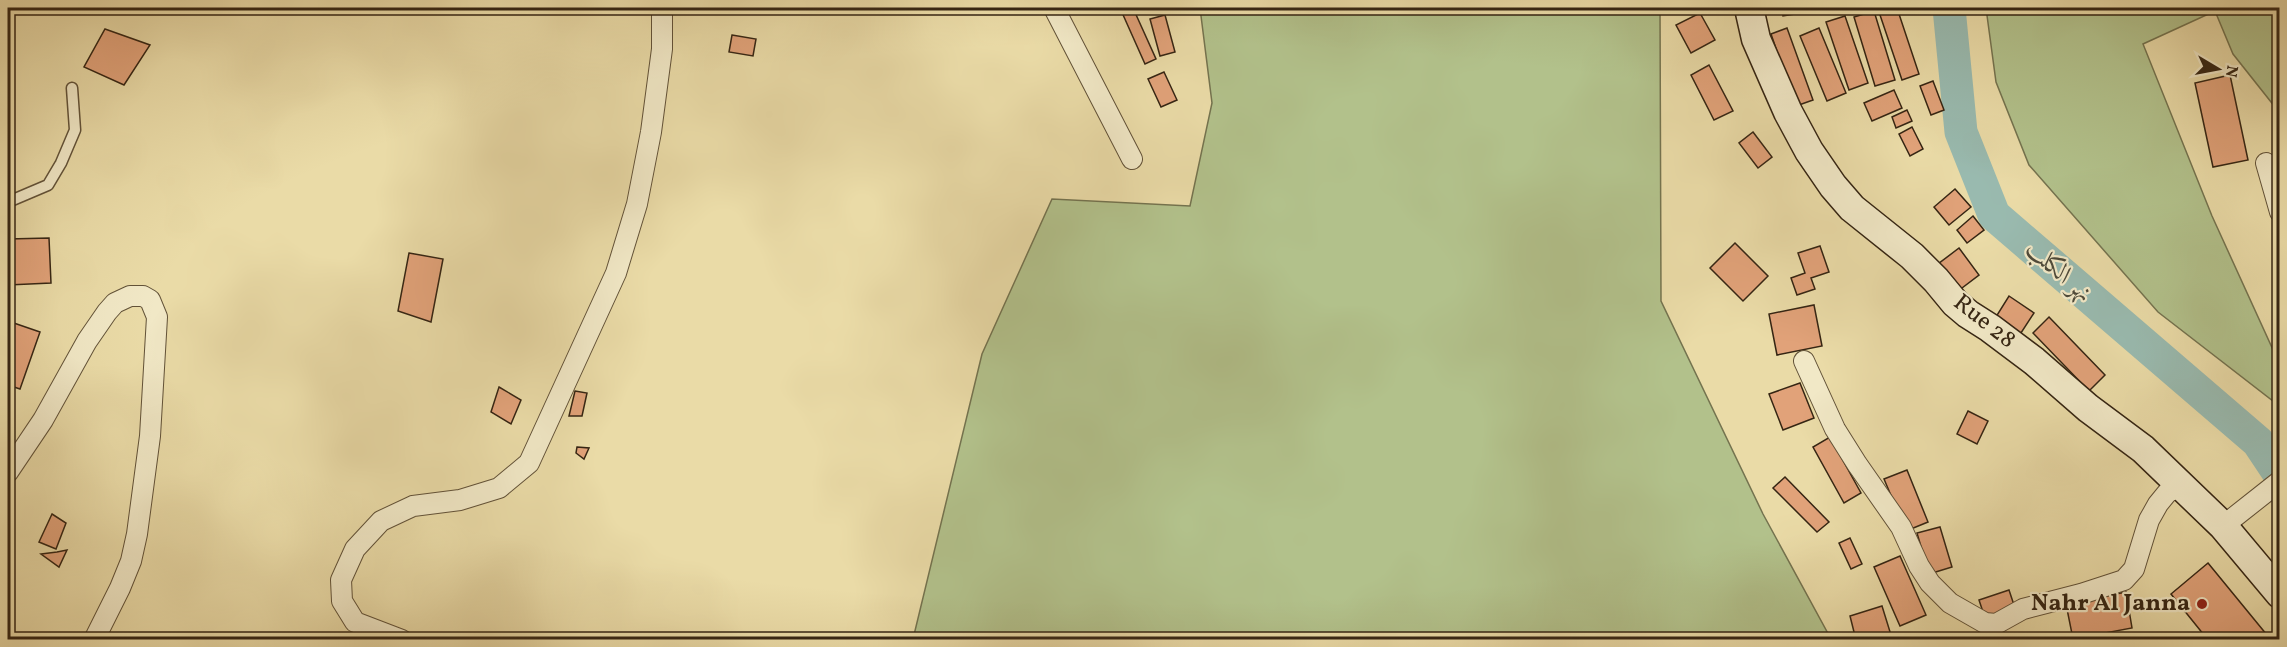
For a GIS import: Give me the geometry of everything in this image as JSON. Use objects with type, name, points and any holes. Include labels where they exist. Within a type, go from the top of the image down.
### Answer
[{"type":"street","points":[[402,639],[356,622],[342,601],[341,579],[355,549],[381,522],[413,506],[460,500],[499,488],[529,462],[616,273],[637,204],[651,132],[662,49],[662,8]]},
{"type":"street","points":[[1054,8],[1132,159]]},
{"type":"street","name":"Rue 28","points":[[1749,8],[1756,39],[1788,112],[1815,160],[1852,208],[1912,256],[1955,303],[2034,361],[2181,484],[2233,518],[2280,594]]},
{"type":"street","points":[[2266,163],[2280,212]]},
{"type":"street","points":[[8,472],[43,420],[87,341],[107,312],[115,303],[130,296],[143,296],[150,300],[157,317],[150,436],[137,534],[131,561],[120,588],[94,639]]},
{"type":"street","points":[[1804,362],[1835,429],[1901,527],[1919,566],[1930,583],[1950,603],[1985,623],[1996,624],[2023,609],[2124,580],[2134,568],[2149,520],[2158,504],[2167,493],[2181,484]]},
{"type":"street","points":[[2233,518],[2280,481]]},
{"type":"lane","points":[[8,202],[48,185],[61,163],[75,130],[72,88]]},
{"type":"green space","points":[[1200,8],[1660,8],[1661,301],[1763,514],[1831,639],[913,639],[982,354],[1052,199],[1190,206],[1212,103]]},
{"type":"green space","points":[[1986,8],[2279,8],[2279,112],[2233,54],[2215,11],[2143,44],[2212,216],[2279,363],[2279,396],[2273,401],[2158,312],[2029,165],[1996,82]]},
{"type":"building","points":[[1120,8],[1133,8],[1156,59],[1145,64]]},
{"type":"building","points":[[1782,8],[1833,8],[1783,16]]},
{"type":"building","points":[[1897,8],[1919,74],[1902,80],[1879,12]]},
{"type":"building","points":[[1874,11],[1895,80],[1875,86],[1854,17]]},
{"type":"building","points":[[1700,13],[1715,40],[1691,53],[1676,25]]},
{"type":"building","points":[[1165,15],[1175,52],[1160,56],[1150,19]]},
{"type":"building","points":[[1845,16],[1868,83],[1849,90],[1826,22]]},
{"type":"building","points":[[1787,28],[1813,100],[1796,106],[1771,34]]},
{"type":"building","points":[[1819,28],[1846,93],[1827,101],[1800,36]]},
{"type":"building","points":[[105,29],[150,45],[124,85],[84,67]]},
{"type":"building","points":[[732,35],[756,39],[753,56],[729,52]]},
{"type":"building","points":[[1709,65],[1733,111],[1714,120],[1691,75]]},
{"type":"building","points":[[1164,72],[1177,100],[1161,107],[1148,79]]},
{"type":"building","points":[[2230,75],[2248,160],[2213,167],[2195,83]]},
{"type":"building","points":[[1933,81],[1944,110],[1931,115],[1920,86]]},
{"type":"building","points":[[1894,90],[1902,108],[1872,121],[1864,103]]},
{"type":"building","points":[[1907,110],[1912,121],[1896,128],[1892,117]]},
{"type":"building","points":[[1912,127],[1923,149],[1910,156],[1899,134]]},
{"type":"building","points":[[1753,132],[1772,157],[1758,168],[1739,143]]},
{"type":"building","points":[[1955,189],[1971,207],[1949,225],[1934,207]]},
{"type":"building","points":[[1973,216],[1984,230],[1967,243],[1957,230]]},
{"type":"building","points":[[49,238],[51,283],[8,285],[8,239]]},
{"type":"building","points":[[1735,243],[1768,276],[1743,301],[1710,268]]},
{"type":"building","points":[[1820,246],[1829,272],[1811,278],[1815,289],[1797,295],[1791,278],[1805,273],[1798,253]]},
{"type":"building","points":[[1959,248],[1979,275],[1958,291],[1938,264]]},
{"type":"building","points":[[409,253],[443,259],[431,322],[398,311]]},
{"type":"building","points":[[2009,296],[2034,313],[2019,336],[1994,320]]},
{"type":"building","points":[[1814,305],[1822,346],[1777,355],[1769,314]]},
{"type":"building","points":[[2049,317],[2105,375],[2089,391],[2033,333]]},
{"type":"building","points":[[8,321],[40,332],[20,389],[8,385]]},
{"type":"building","points":[[1800,383],[1814,418],[1783,430],[1769,394]]},
{"type":"building","points":[[499,387],[521,400],[511,424],[491,412]]},
{"type":"building","points":[[575,391],[587,393],[582,416],[569,416]]},
{"type":"building","points":[[1968,411],[1988,421],[1977,444],[1957,434]]},
{"type":"building","points":[[1830,437],[1861,493],[1844,503],[1813,447]]},
{"type":"building","points":[[577,447],[589,448],[584,459],[576,453]]},
{"type":"building","points":[[1907,470],[1928,522],[1906,531],[1884,479]]},
{"type":"building","points":[[1785,477],[1829,522],[1817,532],[1773,488]]},
{"type":"building","points":[[52,514],[66,523],[56,549],[39,542]]},
{"type":"building","points":[[1940,527],[1952,567],[1929,574],[1917,533]]},
{"type":"building","points":[[1850,538],[1862,564],[1851,569],[1839,543]]},
{"type":"building","points":[[67,550],[59,567],[41,554],[57,552]]},
{"type":"building","points":[[1900,556],[1926,615],[1900,626],[1874,567]]},
{"type":"building","points":[[2208,563],[2267,635],[2262,640],[2208,640],[2171,594]]},
{"type":"building","points":[[2009,590],[2015,608],[1985,618],[1979,600]]},
{"type":"building","points":[[2126,592],[2132,628],[2073,639],[2066,604]]},
{"type":"building","points":[[1882,606],[1891,635],[1877,640],[1856,640],[1850,616]]},
{"type":"waterway","name":"نهر الكلب","points":[[1949,8],[1961,132],[1994,215],[2258,442],[2280,475]]},
{"type":"place","name":"Nahr Al Janna","points":[[2202,604]]}]
